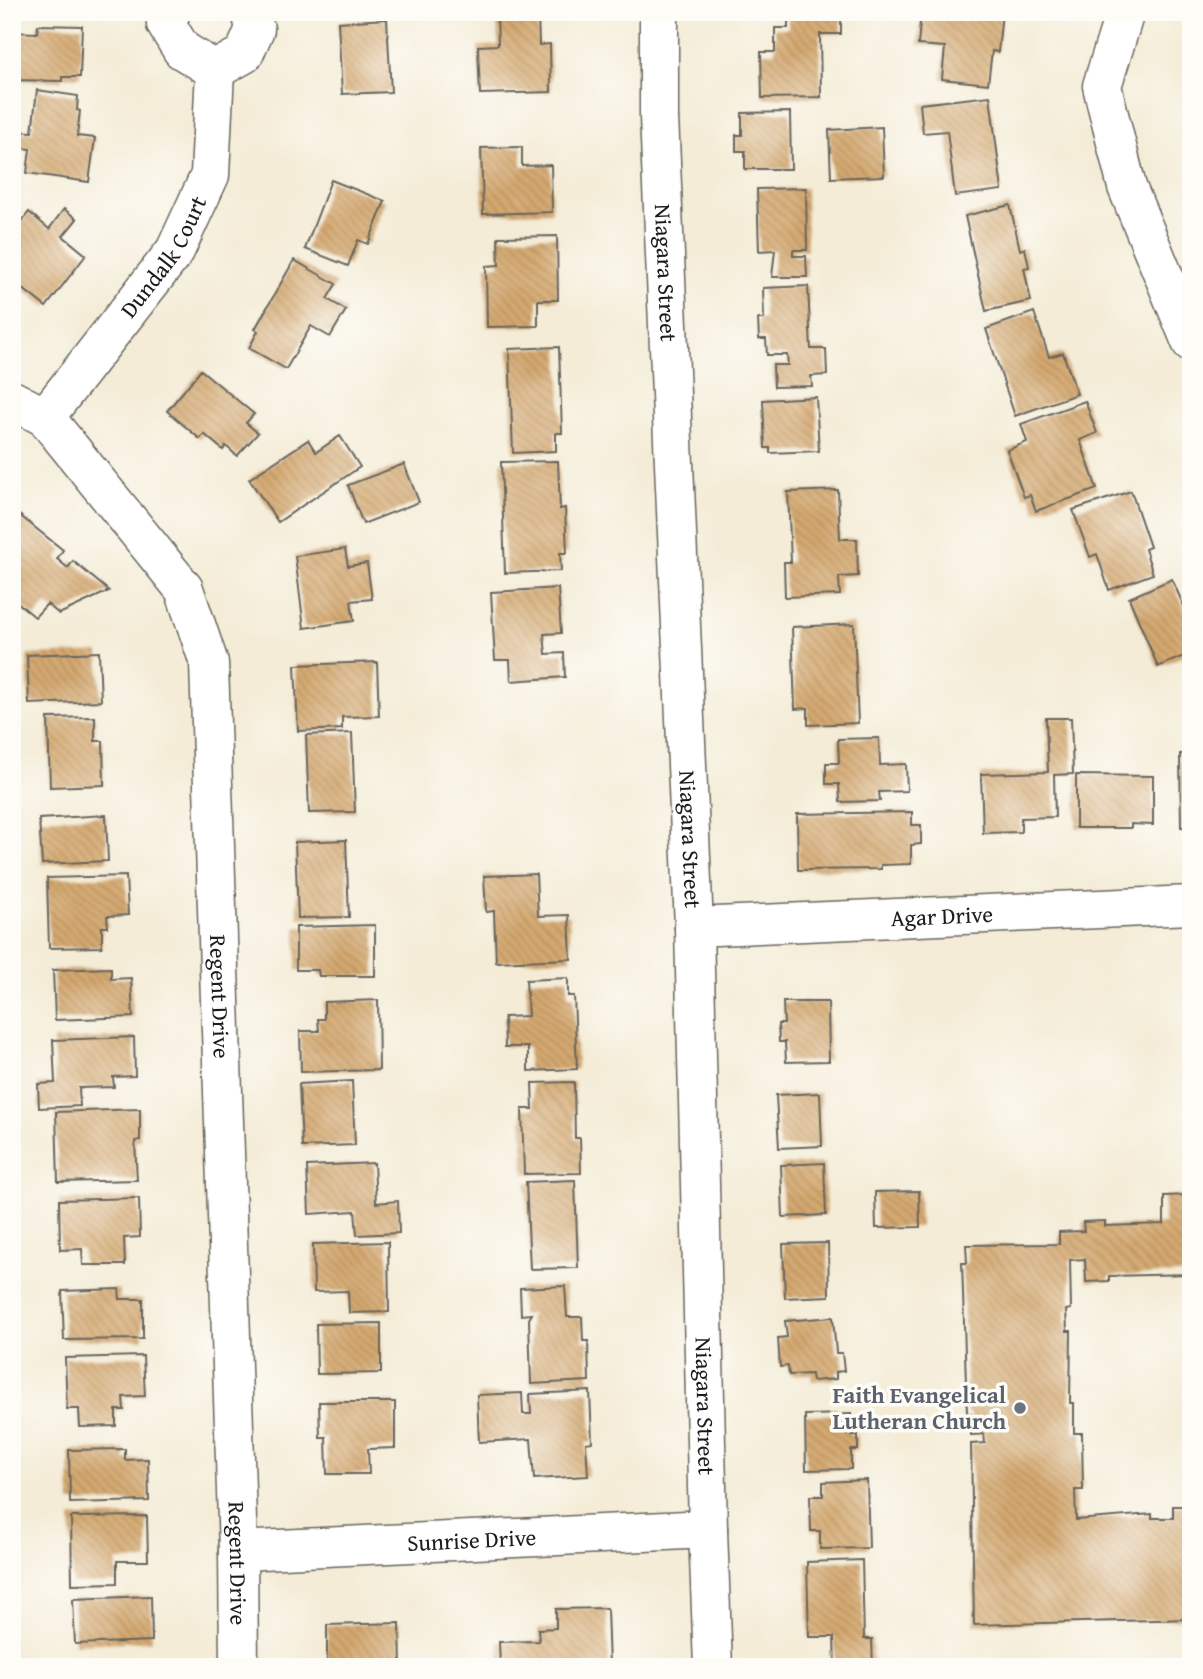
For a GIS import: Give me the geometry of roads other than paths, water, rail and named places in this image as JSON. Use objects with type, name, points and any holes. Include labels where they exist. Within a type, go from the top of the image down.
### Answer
[{"type":"street","points":[[171,12],[166,24],[182,50],[215,70],[244,54],[255,29],[251,12]]},
{"type":"street","name":"Niagara Street","points":[[659,12],[659,130],[694,927],[713,1667]]},
{"type":"street","points":[[1125,12],[1102,86],[1127,187],[1191,342]]},
{"type":"street","name":"Dundalk Court","points":[[29,409],[175,251],[210,175],[215,70]]},
{"type":"street","name":"Regent Drive","points":[[29,409],[184,589],[209,663],[238,1551],[239,1667]]},
{"type":"street","name":"Agar Drive","points":[[694,927],[1191,905]]},
{"type":"street","name":"Sunrise Drive","points":[[238,1551],[708,1529]]},
{"type":"place","name":"Faith Evangelical Lutheran Church","points":[[1020,1408]]}]
